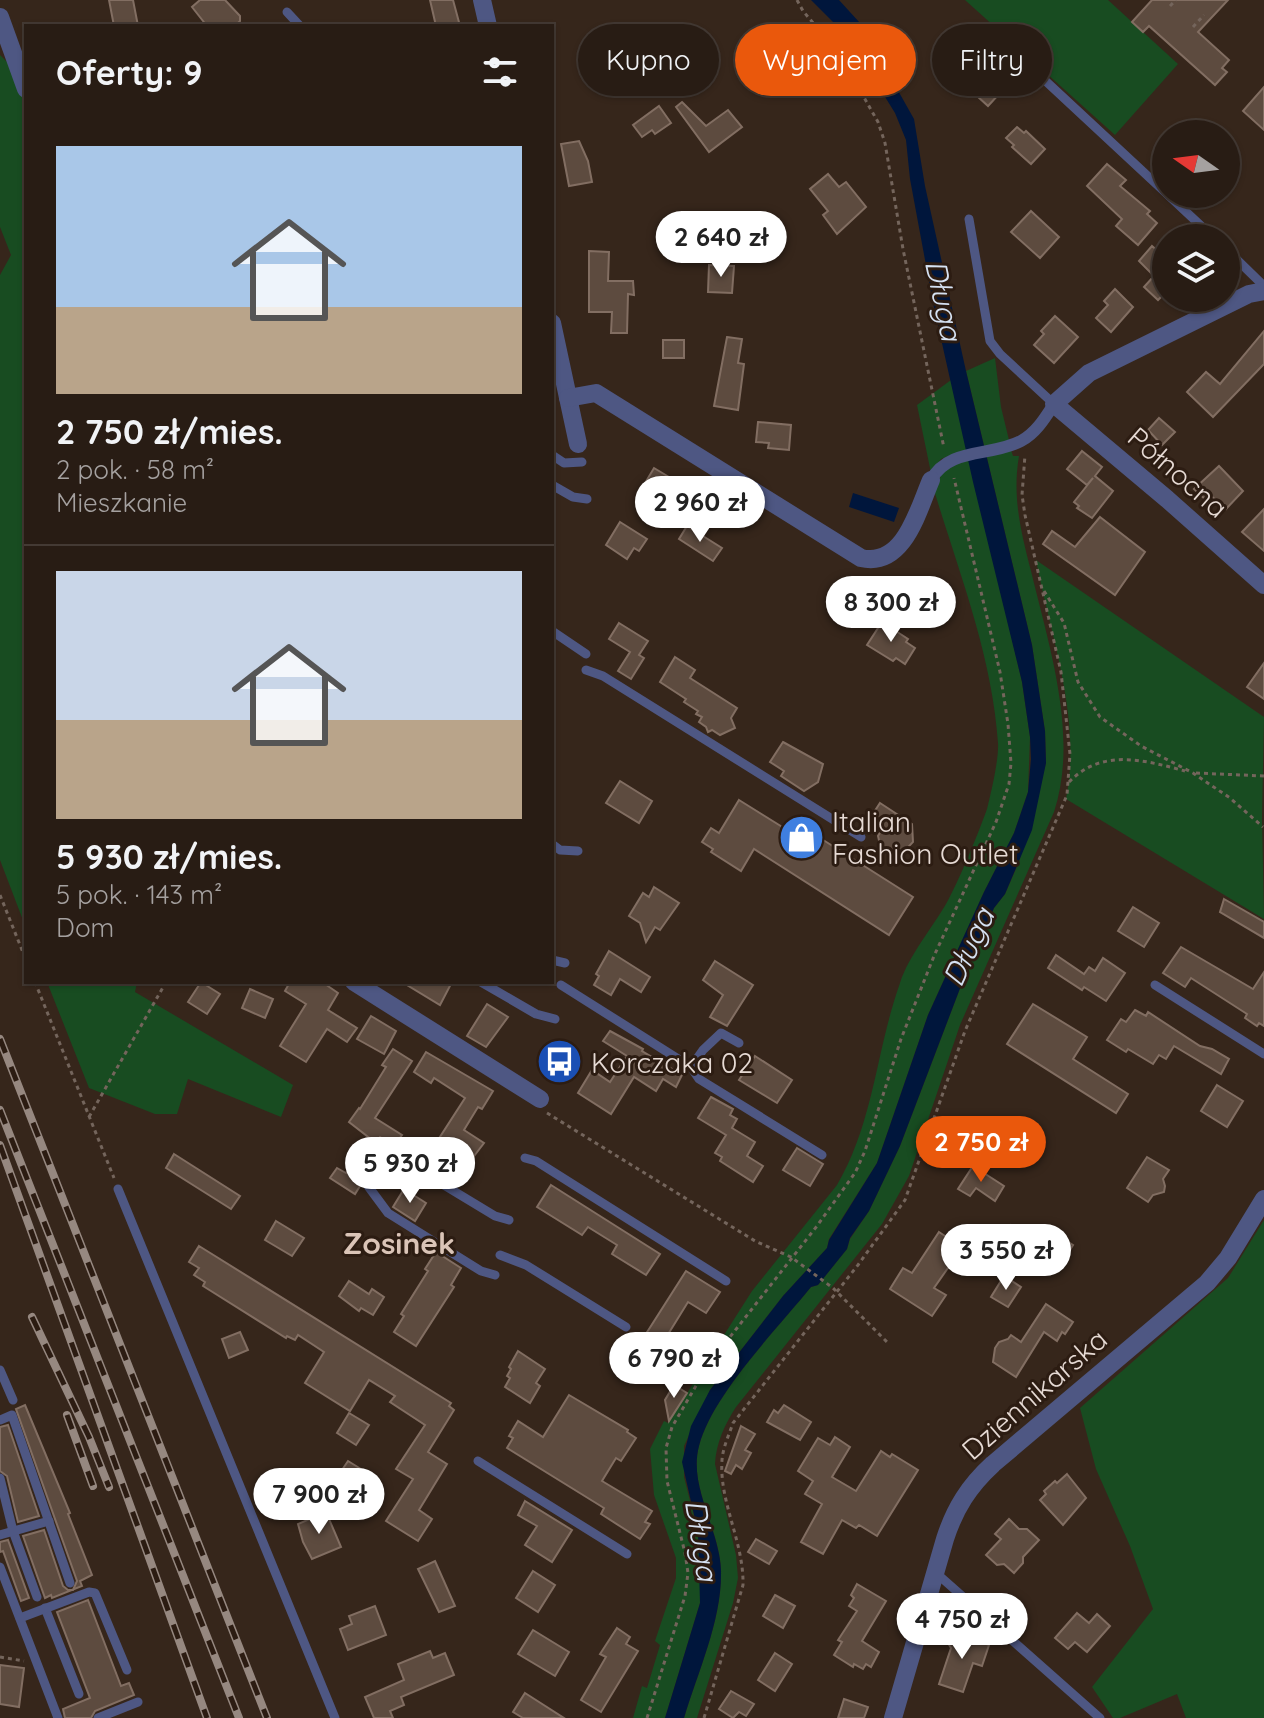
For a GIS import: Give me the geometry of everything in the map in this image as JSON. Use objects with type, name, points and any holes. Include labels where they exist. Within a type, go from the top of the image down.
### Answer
[{"type":"street","points":[[482,0],[488,24]]},
{"type":"street","points":[[0,17],[24,83]]},
{"type":"street","points":[[568,398],[596,393],[854,555],[869,560],[885,557],[897,549],[931,480],[950,461],[1028,436],[1072,385],[1089,373],[1264,289]]},
{"type":"street","points":[[554,332],[580,453]]},
{"type":"street","name":"Północna","points":[[1054,404],[1264,585]]},
{"type":"street","points":[[357,984],[543,1106]]},
{"type":"street","name":"Dziennikarska","points":[[893,1718],[955,1511],[975,1481],[1207,1283],[1228,1258],[1264,1199]]},
{"type":"lane","points":[[287,12],[298,24]]},
{"type":"lane","points":[[1052,87],[1152,181]]},
{"type":"lane","points":[[1181,208],[1199,224]]},
{"type":"lane","points":[[969,219],[990,341],[1054,404]]},
{"type":"lane","points":[[1240,264],[1264,289]]},
{"type":"lane","points":[[554,456],[564,463],[580,453]]},
{"type":"lane","points":[[554,486],[573,497],[587,499]]},
{"type":"lane","points":[[554,632],[586,654]]},
{"type":"lane","points":[[586,670],[603,676],[861,837]]},
{"type":"lane","points":[[554,846],[560,850],[578,851]]},
{"type":"lane","points":[[554,960],[565,963]]},
{"type":"lane","points":[[484,984],[536,1014],[555,1019]]},
{"type":"lane","points":[[561,985],[691,1067],[699,1079],[822,1155]]},
{"type":"lane","points":[[1155,985],[1264,1054]]},
{"type":"lane","points":[[691,1067],[721,1033],[739,1043]]},
{"type":"lane","points":[[525,1158],[536,1161],[726,1281]]},
{"type":"lane","points":[[391,1159],[414,1167],[495,1216],[509,1220]]},
{"type":"lane","points":[[368,1186],[388,1213],[481,1271],[495,1275]]},
{"type":"lane","points":[[118,1189],[335,1718]]},
{"type":"lane","points":[[500,1255],[526,1265],[626,1327]]},
{"type":"lane","points":[[0,1370],[13,1400]]},
{"type":"lane","points":[[0,1420],[12,1415],[70,1583]]},
{"type":"lane","points":[[478,1461],[627,1554]]},
{"type":"lane","points":[[0,1478],[13,1531],[37,1597]]},
{"type":"lane","points":[[0,1535],[49,1521]]},
{"type":"lane","points":[[0,1567],[58,1718]]},
{"type":"lane","points":[[935,1572],[1100,1718]]},
{"type":"lane","points":[[20,1618],[89,1592],[95,1593],[127,1670]]},
{"type":"lane","points":[[45,1608],[79,1694]]},
{"type":"lane","points":[[98,1718],[138,1702]]},
{"type":"path","points":[[647,1718],[685,1596],[688,1573],[667,1481],[666,1448],[672,1427],[708,1365],[838,1199],[865,1151],[917,999],[954,907],[996,822],[1009,784],[1011,763],[1000,672],[903,249],[885,143],[878,122],[840,55],[797,0]]},
{"type":"path","points":[[1170,6],[1176,0]]},
{"type":"path","points":[[1193,27],[1204,15]]},
{"type":"path","points":[[704,1718],[743,1585],[743,1566],[722,1470],[724,1448],[741,1411],[905,1200],[965,1031],[1067,795],[1070,754],[1064,694],[1022,495],[1028,436]]},
{"type":"path","points":[[1041,587],[1064,623],[1078,682],[1100,717],[1141,746],[1193,773],[1230,798],[1263,827]]},
{"type":"path","points":[[1068,782],[1080,770],[1111,759],[1140,759],[1193,773],[1264,776]]},
{"type":"path","points":[[0,895],[24,955]]},
{"type":"path","points":[[36,984],[118,1189]]},
{"type":"path","points":[[89,1117],[165,984]]},
{"type":"path","points":[[543,1106],[755,1241],[791,1257],[834,1290],[887,1342]]},
{"type":"path","points":[[0,1657],[37,1663]]},
{"type":"green space","points":[[965,0],[1108,0],[1178,64],[1115,135],[1052,78],[1052,24],[992,24]]},
{"type":"green space","points":[[0,55],[24,79],[24,923],[0,860],[0,275],[11,255],[0,227]]},
{"type":"green space","points":[[995,358],[1009,440],[999,443],[1011,450],[1013,456],[1019,456],[1017,500],[1021,528],[1059,691],[1063,753],[1061,783],[1054,812],[960,1025],[909,1176],[882,1224],[736,1407],[722,1434],[715,1464],[736,1555],[738,1578],[697,1718],[684,1718],[708,1645],[720,1589],[719,1555],[698,1477],[699,1446],[706,1426],[731,1384],[811,1287],[818,1285],[847,1249],[850,1239],[869,1211],[900,1146],[967,970],[994,908],[1005,894],[1019,862],[1046,763],[1045,731],[1032,645],[966,371]]},
{"type":"green space","points":[[951,380],[1022,682],[1030,737],[1028,792],[1014,833],[928,1015],[877,1163],[829,1239],[827,1248],[783,1296],[710,1390],[684,1446],[684,1477],[698,1532],[700,1603],[665,1718],[633,1718],[642,1686],[647,1688],[660,1645],[655,1641],[676,1578],[676,1558],[654,1495],[650,1449],[664,1421],[668,1423],[752,1291],[837,1185],[867,1111],[892,1008],[904,973],[951,894],[989,802],[998,743],[995,710],[982,646],[934,490],[951,455],[941,459],[931,473],[917,405]]},
{"type":"green space","points":[[1036,560],[1264,717],[1264,919],[1066,799],[1070,769],[1067,709]]},
{"type":"green space","points":[[48,984],[137,984],[135,992],[293,1085],[281,1117],[188,1079],[177,1114],[155,1114],[89,1088]]},
{"type":"green space","points":[[1264,1220],[1264,1718],[1186,1718],[1177,1694],[1120,1718],[1113,1718],[1092,1687],[1153,1609],[1130,1546],[1096,1469],[1080,1408],[1228,1278]]},
{"type":"water","points":[[811,0],[839,0],[861,24],[835,24]]},
{"type":"water","name":"Długa","points":[[884,96],[901,96],[914,119],[925,186],[966,371],[1032,645],[1045,731],[1046,763],[1032,830],[1005,894],[994,908],[967,970],[900,1146],[869,1211],[850,1238],[847,1249],[818,1285],[811,1287],[731,1384],[706,1426],[699,1446],[698,1477],[719,1556],[718,1608],[684,1718],[665,1718],[700,1603],[698,1532],[682,1462],[691,1426],[710,1390],[783,1296],[827,1248],[877,1163],[928,1015],[1014,833],[1028,792],[1030,737],[1022,682],[933,303],[910,179],[906,140]]},
{"type":"water","points":[[853,493],[899,508],[894,522],[849,507]]},
{"type":"building","points":[[109,0],[133,0],[138,24],[114,24]]},
{"type":"building","points":[[200,0],[225,0],[240,16],[240,21],[237,24],[205,24],[192,7]]},
{"type":"building","points":[[430,0],[453,0],[459,24],[436,24]]},
{"type":"building","points":[[1152,0],[1228,0],[1198,32],[1229,60],[1222,68],[1227,72],[1215,85],[1149,26],[1143,32],[1132,22]]},
{"type":"building","points":[[1264,87],[1264,130],[1243,111]]},
{"type":"building","points":[[977,96],[997,96],[988,106]]},
{"type":"building","points":[[682,102],[706,126],[728,110],[742,127],[709,152],[676,107]]},
{"type":"building","points":[[659,106],[671,123],[655,134],[652,130],[642,137],[633,125]]},
{"type":"building","points":[[1017,127],[1024,133],[1026,131],[1045,149],[1031,164],[1006,138]]},
{"type":"building","points":[[579,141],[588,161],[592,182],[569,186],[561,144]]},
{"type":"building","points":[[1107,164],[1126,180],[1120,186],[1150,211],[1147,214],[1157,223],[1152,224],[1152,229],[1138,245],[1116,226],[1122,219],[1087,186]]},
{"type":"building","points":[[828,174],[839,187],[846,182],[866,207],[837,234],[823,215],[828,211],[810,189]]},
{"type":"building","points":[[1031,211],[1059,237],[1040,258],[1011,232]]},
{"type":"building","points":[[672,220],[693,221],[691,258],[676,257],[677,237],[671,237]]},
{"type":"building","points":[[1152,246],[1152,274],[1139,261]]},
{"type":"building","points":[[589,251],[609,252],[608,281],[633,281],[634,295],[628,294],[627,333],[611,333],[612,312],[589,312]]},
{"type":"building","points":[[709,265],[734,266],[732,293],[708,292]]},
{"type":"building","points":[[1152,278],[1152,294],[1144,287]]},
{"type":"building","points":[[1115,289],[1133,307],[1111,332],[1096,318],[1108,305],[1104,301]]},
{"type":"building","points":[[1055,316],[1078,337],[1054,363],[1034,345],[1044,334],[1041,331]]},
{"type":"building","points":[[1264,331],[1264,364],[1213,417],[1187,392],[1206,372],[1220,384]]},
{"type":"building","points":[[727,337],[742,339],[738,363],[744,364],[738,410],[714,406]]},
{"type":"building","points":[[663,340],[684,340],[684,358],[663,358]]},
{"type":"building","points":[[1159,418],[1175,432],[1162,445],[1148,430]]},
{"type":"building","points":[[758,422],[791,425],[789,450],[768,448],[769,443],[756,442]]},
{"type":"building","points":[[1082,451],[1102,467],[1095,476],[1113,491],[1092,518],[1077,508],[1079,506],[1074,502],[1093,478],[1087,485],[1067,469]]},
{"type":"building","points":[[1219,466],[1243,491],[1226,509],[1210,495],[1206,500],[1194,489]]},
{"type":"building","points":[[654,468],[674,480],[658,507],[638,495]]},
{"type":"building","points":[[1264,509],[1264,551],[1242,532]]},
{"type":"building","points":[[1100,517],[1145,552],[1115,595],[1043,544],[1052,531],[1075,547]]},
{"type":"building","points":[[620,522],[647,539],[639,551],[634,548],[627,559],[606,545]]},
{"type":"building","points":[[687,526],[722,548],[713,561],[679,539]]},
{"type":"building","points":[[882,622],[908,639],[906,642],[915,648],[905,664],[896,658],[893,661],[867,645]]},
{"type":"building","points":[[619,623],[648,641],[639,655],[644,658],[631,679],[618,671],[630,652],[609,639]]},
{"type":"building","points":[[675,657],[695,670],[690,678],[737,708],[731,718],[735,728],[720,735],[712,730],[708,732],[699,722],[702,717],[696,714],[698,711],[660,682]]},
{"type":"building","points":[[1264,663],[1264,699],[1247,687]]},
{"type":"building","points":[[783,742],[823,764],[818,782],[804,791],[781,776],[784,771],[770,762]]},
{"type":"building","points":[[620,781],[652,801],[639,823],[606,803]]},
{"type":"building","points":[[739,800],[792,833],[798,824],[913,897],[889,935],[754,849],[741,871],[711,852],[713,849],[702,842],[711,828],[719,833]]},
{"type":"building","points":[[880,803],[912,824],[913,842],[899,857],[880,845],[878,836],[882,829],[869,820]]},
{"type":"building","points":[[654,887],[679,903],[660,930],[655,927],[646,942],[640,923],[629,916],[643,893],[649,897]]},
{"type":"building","points":[[1224,899],[1264,922],[1264,938],[1220,912]]},
{"type":"building","points":[[1133,907],[1159,923],[1144,947],[1118,931]]},
{"type":"building","points":[[1181,947],[1253,989],[1264,972],[1264,1026],[1259,1023],[1257,1026],[1245,1018],[1247,1014],[1191,978],[1185,987],[1163,973]]},
{"type":"building","points":[[609,951],[650,977],[641,992],[620,979],[611,995],[594,985],[599,976],[596,974]]},
{"type":"building","points":[[1056,955],[1084,974],[1089,967],[1095,971],[1103,958],[1125,973],[1106,1001],[1048,968]]},
{"type":"building","points":[[715,961],[753,985],[727,1026],[710,1017],[723,995],[703,980]]},
{"type":"building","points":[[200,984],[220,994],[207,1014],[188,1002]]},
{"type":"building","points":[[289,984],[325,984],[338,993],[328,1010],[357,1028],[347,1042],[327,1029],[306,1062],[280,1046],[306,1004],[285,991]]},
{"type":"building","points":[[405,984],[451,984],[440,1005]]},
{"type":"building","points":[[250,989],[273,999],[265,1018],[242,1008]]},
{"type":"building","points":[[487,1004],[508,1017],[486,1047],[467,1036]]},
{"type":"building","points":[[1033,1004],[1087,1037],[1073,1059],[1128,1094],[1116,1113],[1007,1044]]},
{"type":"building","points":[[1135,1010],[1146,1016],[1148,1012],[1200,1046],[1229,1059],[1221,1074],[1174,1046],[1166,1059],[1159,1055],[1153,1064],[1107,1040],[1121,1019],[1126,1022]]},
{"type":"building","points":[[371,1016],[396,1031],[384,1054],[357,1039]]},
{"type":"building","points":[[610,1031],[682,1075],[676,1087],[663,1079],[656,1091],[634,1077],[611,1114],[578,1093],[592,1070],[610,1082],[627,1056],[603,1041]]},
{"type":"building","points":[[393,1049],[412,1061],[375,1118],[402,1135],[394,1146],[380,1137],[376,1143],[349,1122],[386,1067],[382,1065]]},
{"type":"building","points":[[426,1052],[493,1091],[482,1109],[478,1107],[464,1130],[484,1143],[468,1164],[449,1152],[451,1148],[438,1140],[465,1098],[434,1078],[431,1083],[414,1072]]},
{"type":"building","points":[[755,1056],[792,1080],[777,1103],[739,1080]]},
{"type":"building","points":[[1217,1085],[1243,1101],[1227,1127],[1201,1111]]},
{"type":"building","points":[[711,1097],[733,1109],[730,1115],[737,1119],[732,1128],[755,1142],[747,1156],[763,1166],[753,1182],[720,1161],[722,1157],[715,1153],[726,1135],[698,1118]]},
{"type":"building","points":[[797,1148],[823,1164],[810,1186],[783,1170]]},
{"type":"building","points":[[174,1154],[240,1196],[231,1209],[166,1168]]},
{"type":"building","points":[[1147,1157],[1169,1170],[1163,1179],[1164,1192],[1153,1195],[1148,1202],[1127,1188]]},
{"type":"building","points":[[973,1166],[1004,1186],[995,1201],[976,1188],[970,1196],[958,1189]]},
{"type":"building","points":[[337,1168],[346,1173],[349,1169],[365,1178],[355,1194],[330,1178]]},
{"type":"building","points":[[551,1185],[660,1254],[646,1275],[612,1254],[617,1245],[588,1227],[582,1235],[537,1207]]},
{"type":"building","points":[[404,1189],[426,1203],[415,1221],[393,1207]]},
{"type":"building","points":[[276,1221],[304,1238],[292,1256],[265,1240]]},
{"type":"building","points":[[1011,1225],[1027,1234],[1014,1255],[998,1245]]},
{"type":"building","points":[[1048,1229],[1073,1245],[1060,1266],[1035,1250]]},
{"type":"building","points":[[939,1232],[960,1246],[934,1288],[946,1295],[932,1316],[890,1289],[903,1268],[912,1273]]},
{"type":"building","points":[[199,1246],[451,1403],[449,1406],[454,1410],[428,1452],[447,1464],[419,1510],[432,1519],[418,1541],[386,1521],[413,1479],[396,1469],[425,1425],[390,1402],[395,1396],[369,1380],[350,1411],[305,1383],[324,1352],[298,1335],[295,1340],[286,1338],[203,1286],[205,1282],[194,1275],[199,1268],[189,1262]]},
{"type":"building","points":[[436,1252],[461,1268],[451,1285],[454,1287],[416,1346],[394,1332]]},
{"type":"building","points":[[686,1271],[720,1292],[706,1313],[688,1302],[667,1336],[687,1348],[673,1371],[649,1356],[635,1377],[623,1370]]},
{"type":"building","points":[[1004,1276],[1021,1287],[1008,1307],[991,1297]]},
{"type":"building","points":[[349,1281],[369,1294],[372,1289],[384,1297],[373,1315],[361,1308],[359,1311],[339,1296]]},
{"type":"building","points":[[1046,1304],[1073,1322],[1057,1341],[1044,1332],[1016,1377],[993,1362],[995,1348],[1011,1335],[1021,1342]]},
{"type":"building","points":[[240,1332],[248,1350],[229,1358],[222,1339]]},
{"type":"building","points":[[518,1351],[545,1369],[536,1383],[540,1386],[530,1403],[505,1387],[510,1378],[507,1376],[509,1367]]},
{"type":"building","points":[[674,1385],[687,1393],[669,1421],[665,1400]]},
{"type":"building","points":[[569,1395],[628,1430],[636,1438],[621,1461],[616,1458],[602,1481],[652,1511],[645,1522],[650,1524],[640,1539],[601,1514],[604,1508],[507,1448],[513,1438],[509,1436],[518,1421],[543,1437]]},
{"type":"building","points":[[25,1405],[92,1575],[80,1581],[82,1586],[73,1590],[77,1581],[16,1409]]},
{"type":"building","points":[[784,1405],[811,1422],[800,1440],[767,1422],[774,1410],[778,1413]]},
{"type":"building","points":[[349,1413],[369,1425],[356,1445],[337,1433]]},
{"type":"building","points":[[8,1425],[39,1516],[18,1522],[7,1476],[0,1471],[0,1427]]},
{"type":"building","points":[[741,1426],[755,1434],[745,1450],[751,1453],[742,1469],[736,1465],[731,1474],[725,1471]]},
{"type":"building","points":[[835,1437],[850,1447],[832,1477],[856,1491],[881,1451],[918,1470],[877,1536],[859,1525],[856,1528],[842,1520],[823,1554],[801,1542],[822,1504],[805,1494],[813,1481],[798,1471],[818,1438],[830,1445]]},
{"type":"building","points":[[348,1461],[377,1479],[367,1494],[338,1476]]},
{"type":"building","points":[[1067,1474],[1086,1498],[1063,1525],[1040,1500],[1046,1494],[1044,1491]]},
{"type":"building","points":[[525,1501],[572,1530],[552,1562],[525,1545],[537,1526],[518,1515]]},
{"type":"building","points":[[326,1512],[341,1547],[312,1559],[298,1524]]},
{"type":"building","points":[[1009,1519],[1019,1529],[1027,1529],[1039,1540],[1023,1557],[1023,1563],[1014,1573],[1004,1564],[997,1565],[986,1555],[1001,1539],[995,1534]]},
{"type":"building","points":[[44,1530],[63,1586],[72,1590],[45,1598],[23,1536]]},
{"type":"building","points":[[756,1539],[777,1551],[769,1564],[748,1552]]},
{"type":"building","points":[[8,1540],[29,1598],[21,1601],[3,1551],[0,1552],[0,1542]]},
{"type":"building","points":[[435,1561],[455,1606],[439,1612],[418,1569]]},
{"type":"building","points":[[533,1571],[555,1585],[538,1612],[516,1598]]},
{"type":"building","points":[[857,1584],[886,1601],[862,1641],[879,1652],[871,1667],[866,1664],[863,1669],[854,1664],[853,1667],[834,1655],[842,1642],[838,1640],[857,1611],[849,1606]]},
{"type":"building","points":[[775,1595],[795,1606],[783,1628],[763,1616]]},
{"type":"building","points":[[88,1600],[121,1686],[129,1683],[134,1695],[95,1711],[91,1718],[65,1718],[63,1709],[90,1698],[57,1612]]},
{"type":"building","points":[[375,1606],[386,1635],[348,1650],[340,1629],[352,1624],[349,1616]]},
{"type":"building","points":[[1077,1613],[1089,1623],[1097,1614],[1110,1626],[1087,1652],[1075,1642],[1068,1649],[1055,1638]]},
{"type":"building","points":[[617,1628],[630,1637],[626,1644],[638,1651],[601,1712],[581,1700],[606,1657],[600,1654]]},
{"type":"building","points":[[533,1630],[569,1652],[555,1676],[518,1654]]},
{"type":"building","points":[[957,1632],[989,1645],[982,1666],[973,1663],[963,1692],[939,1684],[951,1648],[948,1643],[954,1641]]},
{"type":"building","points":[[430,1651],[433,1658],[445,1653],[454,1675],[401,1697],[404,1705],[390,1711],[393,1718],[374,1718],[365,1697],[404,1680],[398,1664]]},
{"type":"building","points":[[775,1653],[792,1664],[775,1691],[758,1680]]},
{"type":"building","points":[[0,1665],[24,1668],[19,1707],[0,1704]]},
{"type":"building","points":[[731,1691],[754,1704],[746,1716],[739,1712],[733,1718],[719,1709]]},
{"type":"building","points":[[525,1693],[564,1718],[523,1718],[513,1712]]},
{"type":"building","points":[[844,1699],[868,1707],[864,1718],[838,1718]]},
{"type":"railway","points":[[0,1039],[267,1718]]},
{"type":"railway","points":[[0,1110],[239,1718]]},
{"type":"railway","points":[[0,1145],[207,1718]]},
{"type":"railway","points":[[32,1317],[89,1437],[109,1487]]},
{"type":"railway","points":[[67,1415],[93,1486]]},
{"type":"place","name":"Italian Fashion Outlet","points":[[801,837]]},
{"type":"place","name":"Korczaka 02","points":[[560,1062]]},
{"type":"district","name":"Zosinek","points":[[399,1243]]}]
